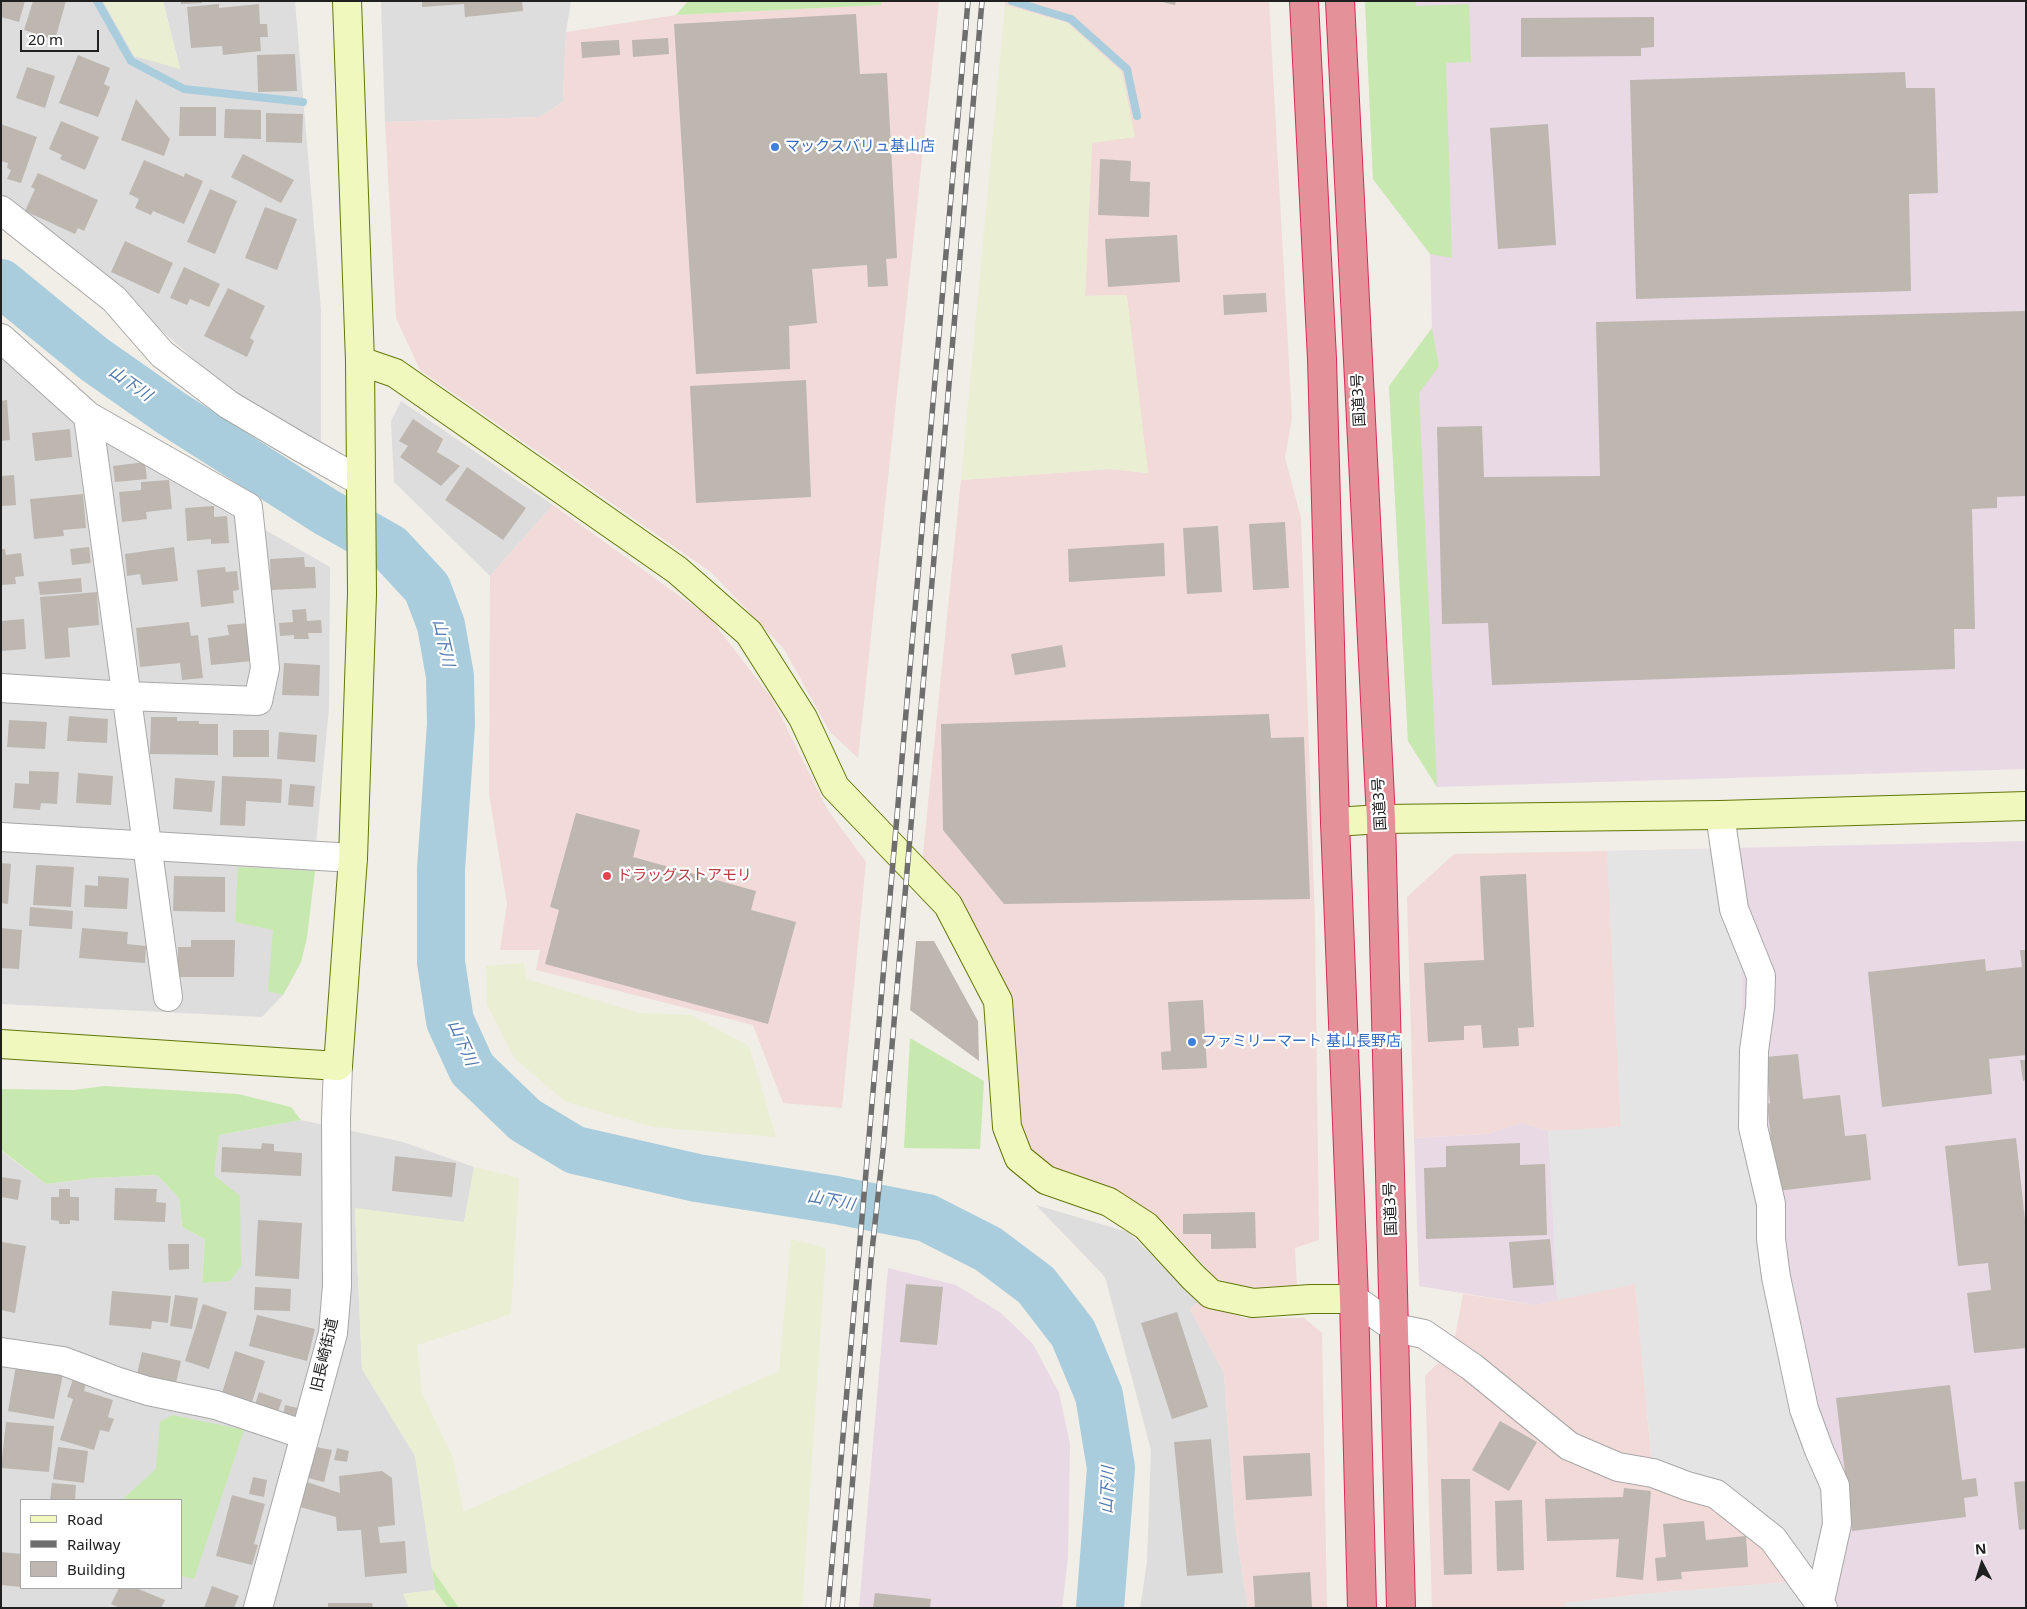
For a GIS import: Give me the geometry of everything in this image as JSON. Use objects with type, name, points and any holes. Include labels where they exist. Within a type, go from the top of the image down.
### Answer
[{"type":"highway","points":[[1304,1],[1322,369],[1335,822],[1354,1299],[1362,1608]]},
{"type":"highway","name":"国道3号","points":[[1340,1],[1353,297],[1381,818],[1401,1608]]},
{"type":"street","points":[[1,1044],[338,1066],[353,858],[362,594],[360,361],[347,1]]},
{"type":"street","points":[[1,210],[114,299],[162,354],[229,404],[300,447],[360,489]]},
{"type":"street","points":[[1,338],[88,416],[248,507],[265,668],[258,701],[126,696],[1,688]]},
{"type":"street","points":[[360,361],[395,374],[669,564],[749,633],[803,718],[834,788],[948,905],[962,931],[998,1001],[1007,1127],[1019,1158],[1046,1180],[1109,1202],[1146,1226],[1211,1294],[1252,1303],[1311,1299],[1354,1299],[1395,1328],[1424,1334],[1472,1367],[1569,1446],[1618,1467],[1654,1473],[1687,1486],[1716,1494],[1773,1539],[1822,1604]]},
{"type":"street","points":[[88,416],[168,997]]},
{"type":"street","points":[[1335,822],[1381,818],[1720,815],[2026,806]]},
{"type":"street","points":[[1720,815],[1734,909],[1761,976],[1760,1007],[1754,1051],[1753,1127],[1771,1204],[1776,1277],[1804,1409],[1835,1486],[1837,1524],[1822,1604]]},
{"type":"street","points":[[1,837],[353,858]]},
{"type":"street","name":"旧長崎街道","points":[[258,1608],[333,1333],[337,1286],[336,1118],[338,1066]]},
{"type":"street","points":[[1,1352],[63,1361],[124,1384],[216,1405],[304,1435]]},
{"type":"shaded area","points":[[1,1],[103,1],[134,56],[180,68],[163,1],[295,1],[321,310],[321,443],[233,394],[107,282],[1,203]]},
{"type":"shaded area","points":[[381,1],[571,1],[566,32],[563,102],[539,117],[385,122]]},
{"type":"shaded area","points":[[882,1],[939,1],[858,758],[830,732],[784,649],[712,573],[420,370],[396,318],[385,122],[539,117],[563,102],[566,32],[676,15],[881,5]]},
{"type":"shaded area","points":[[1005,1],[1269,1],[1292,418],[1285,458],[1301,518],[1315,922],[1319,1240],[1295,1248],[1297,1287],[1252,1290],[1215,1278],[1166,1224],[1127,1199],[1042,1165],[1023,1142],[1012,1004],[922,863],[961,480],[1110,469],[1148,473],[1126,295],[1085,296],[1092,142],[1135,137],[1068,23],[1005,5]]},
{"type":"shaded area","points":[[1365,1],[2024,1],[2026,12],[2026,769],[1437,787],[1408,741],[1389,386],[1432,328],[1430,254],[1373,179]]},
{"type":"shaded area","points":[[1,353],[78,423],[330,567],[329,708],[307,937],[301,962],[283,995],[262,1017],[1,1004]]},
{"type":"shaded area","points":[[401,401],[553,505],[490,576],[394,482],[391,421]]},
{"type":"shaded area","points":[[553,505],[710,618],[773,700],[827,809],[866,862],[842,1108],[783,1103],[753,1025],[536,970],[540,950],[500,950],[507,904],[489,794],[490,576]]},
{"type":"shaded area","points":[[2026,841],[2026,1608],[1831,1608],[1778,1528],[1721,1480],[1652,1461],[1635,1284],[1535,1305],[1419,1286],[1414,1138],[1488,1134],[1522,1123],[1548,1131],[1621,1127],[1607,851]]},
{"type":"shaded area","points":[[1713,849],[1719,908],[1742,956],[1741,1119],[1764,1206],[1796,1421],[1824,1501],[1814,1576],[1778,1528],[1721,1480],[1652,1461],[1635,1284],[1557,1300],[1548,1131],[1621,1127],[1607,851]]},
{"type":"shaded area","points":[[1607,851],[1621,1127],[1548,1131],[1522,1123],[1488,1134],[1414,1138],[1407,897],[1454,854]]},
{"type":"shaded area","points":[[301,1120],[403,1142],[474,1167],[464,1222],[355,1209],[362,1369],[415,1456],[435,1590],[404,1594],[409,1608],[1,1608],[1,1151],[46,1184],[93,1178],[157,1175],[179,1198],[182,1227],[205,1239],[202,1282],[240,1197],[214,1175],[219,1135]]},
{"type":"shaded area","points":[[1036,1205],[1128,1232],[1199,1302],[1190,1309],[1224,1373],[1235,1526],[1248,1608],[1140,1608],[1147,1562],[1151,1450],[1105,1277]]},
{"type":"shaded area","points":[[888,1268],[956,1285],[1001,1313],[1033,1344],[1059,1393],[1070,1444],[1068,1558],[1062,1608],[859,1608]]},
{"type":"shaded area","points":[[1635,1284],[1654,1487],[1720,1511],[1760,1540],[1788,1582],[1642,1594],[1565,1603],[1565,1608],[1432,1608],[1425,1376],[1443,1358],[1455,1337],[1463,1294],[1535,1305]]},
{"type":"shaded area","points":[[1199,1302],[1244,1318],[1304,1318],[1322,1333],[1327,1608],[1248,1608],[1235,1526],[1224,1373],[1190,1309]]},
{"type":"shaded area","points":[[1788,1582],[1805,1608],[1565,1608],[1565,1603],[1642,1594]]},
{"type":"green space","points":[[103,1],[163,1],[180,69],[134,56]]},
{"type":"green space","points":[[688,1],[882,1],[881,5],[676,15]]},
{"type":"green space","points":[[1365,1],[1416,1],[1416,6],[1469,4],[1471,62],[1446,63],[1452,258],[1430,254],[1373,179]]},
{"type":"green space","points":[[1005,5],[1068,23],[1122,72],[1135,137],[1092,143],[1085,296],[1127,295],[1148,473],[1110,469],[961,480]]},
{"type":"green space","points":[[1432,328],[1439,366],[1419,393],[1437,787],[1408,741],[1389,386]]},
{"type":"green space","points":[[238,867],[315,871],[307,937],[301,962],[283,995],[268,991],[273,930],[235,922]]},
{"type":"green space","points":[[524,963],[526,979],[639,1013],[691,1015],[749,1046],[776,1137],[653,1127],[566,1102],[515,1059],[487,1004],[486,966]]},
{"type":"green space","points":[[910,1038],[984,1081],[980,1149],[904,1148]]},
{"type":"green space","points":[[104,1086],[238,1094],[291,1107],[301,1120],[219,1135],[214,1175],[240,1196],[241,1266],[230,1281],[202,1283],[205,1239],[182,1227],[179,1198],[157,1175],[93,1178],[46,1184],[1,1150],[1,1089],[74,1090]]},
{"type":"green space","points":[[474,1167],[519,1178],[511,1314],[417,1345],[422,1393],[453,1458],[463,1512],[779,1371],[791,1239],[826,1248],[802,1608],[459,1608],[432,1569],[415,1456],[362,1369],[355,1208],[464,1222]]},
{"type":"green space","points":[[172,1415],[244,1430],[194,1579],[182,1576],[182,1499],[123,1499],[156,1469],[160,1422]]},
{"type":"green space","points":[[432,1569],[459,1608],[448,1608],[435,1590]]},
{"type":"green space","points":[[435,1590],[448,1608],[409,1608],[403,1594]]},
{"type":"building","points":[[1,1],[25,1],[19,22],[1,17]]},
{"type":"building","points":[[33,1],[66,1],[55,40],[24,30]]},
{"type":"building","points":[[181,1],[202,1],[202,3],[181,4]]},
{"type":"building","points":[[422,1],[522,1],[523,11],[465,17],[464,4],[422,7]]},
{"type":"building","points":[[1158,1],[1176,1],[1175,5]]},
{"type":"building","points":[[219,4],[219,8],[259,4],[260,24],[267,24],[268,37],[260,37],[261,51],[223,55],[222,46],[191,48],[187,7]]},
{"type":"building","points":[[856,14],[860,74],[887,73],[897,258],[886,259],[888,286],[868,287],[867,265],[812,269],[817,323],[789,326],[790,369],[696,374],[674,24]]},
{"type":"building","points":[[1654,17],[1654,47],[1641,48],[1641,56],[1521,57],[1521,18]]},
{"type":"building","points":[[668,38],[669,54],[633,57],[632,40]]},
{"type":"building","points":[[619,40],[620,55],[582,58],[581,42]]},
{"type":"building","points":[[295,54],[297,91],[258,92],[257,55]]},
{"type":"building","points":[[78,55],[110,68],[104,84],[110,87],[98,117],[59,103]]},
{"type":"building","points":[[27,67],[55,76],[45,108],[16,98]]},
{"type":"building","points":[[1905,72],[1906,88],[1935,88],[1938,193],[1909,194],[1911,291],[1636,299],[1630,80]]},
{"type":"building","points":[[136,99],[170,139],[164,156],[121,140]]},
{"type":"building","points":[[180,107],[216,107],[216,136],[179,136]]},
{"type":"building","points":[[225,109],[261,110],[261,139],[224,138]]},
{"type":"building","points":[[266,113],[303,114],[302,143],[266,142]]},
{"type":"building","points":[[61,121],[99,137],[85,170],[60,159],[62,155],[49,149]]},
{"type":"building","points":[[1,124],[37,137],[21,183],[7,179],[11,170],[7,168],[8,163],[1,161]]},
{"type":"building","points":[[1548,124],[1556,245],[1498,249],[1490,128]]},
{"type":"building","points":[[243,154],[294,180],[281,203],[231,177]]},
{"type":"building","points":[[1100,159],[1131,161],[1130,181],[1150,182],[1149,217],[1098,215]]},
{"type":"building","points":[[144,160],[184,177],[185,173],[203,181],[184,224],[153,211],[151,215],[135,208],[139,199],[129,194]]},
{"type":"building","points":[[38,173],[98,200],[84,231],[78,228],[75,234],[25,211],[35,189],[31,187]]},
{"type":"building","points":[[210,189],[237,201],[215,254],[187,242]]},
{"type":"building","points":[[265,207],[297,219],[277,270],[245,258]]},
{"type":"building","points":[[1177,235],[1180,282],[1108,287],[1105,239]]},
{"type":"building","points":[[125,241],[173,263],[159,294],[111,272]]},
{"type":"building","points":[[184,267],[220,284],[209,307],[190,299],[187,305],[170,298]]},
{"type":"building","points":[[228,288],[265,306],[250,338],[254,341],[247,357],[204,336]]},
{"type":"building","points":[[1266,293],[1267,312],[1224,315],[1223,295]]},
{"type":"building","points":[[2026,311],[2026,496],[1997,497],[1997,508],[1972,509],[1975,629],[1954,629],[1955,669],[1492,685],[1488,623],[1442,624],[1437,427],[1482,426],[1484,477],[1600,476],[1596,322]]},
{"type":"building","points":[[806,380],[811,497],[696,503],[690,386]]},
{"type":"building","points":[[7,400],[10,440],[1,441],[1,401]]},
{"type":"building","points":[[413,419],[443,439],[437,452],[460,466],[441,486],[400,457],[408,446],[399,441]]},
{"type":"building","points":[[70,429],[72,457],[35,461],[32,433]]},
{"type":"building","points":[[145,462],[147,479],[115,482],[113,466]]},
{"type":"building","points":[[467,467],[526,508],[503,540],[445,500]]},
{"type":"building","points":[[14,475],[16,505],[1,506],[1,476]]},
{"type":"building","points":[[169,480],[172,509],[146,512],[147,519],[122,522],[119,492],[141,490],[141,482]]},
{"type":"building","points":[[83,494],[86,528],[63,530],[64,536],[34,539],[30,499]]},
{"type":"building","points":[[214,506],[214,517],[227,516],[229,543],[211,544],[211,539],[187,541],[185,508]]},
{"type":"building","points":[[1285,522],[1289,588],[1253,590],[1249,524]]},
{"type":"building","points":[[1218,526],[1222,592],[1187,594],[1183,528]]},
{"type":"building","points":[[1164,543],[1165,576],[1069,582],[1068,549]]},
{"type":"building","points":[[89,547],[91,563],[72,565],[70,549]]},
{"type":"building","points":[[174,547],[178,581],[142,585],[140,574],[127,576],[125,554]]},
{"type":"building","points":[[1,549],[5,549],[6,555],[21,553],[24,576],[15,577],[16,584],[1,585]]},
{"type":"building","points":[[304,557],[305,567],[315,567],[316,588],[271,590],[270,559]]},
{"type":"building","points":[[225,567],[226,572],[237,571],[239,590],[233,591],[234,603],[201,607],[197,570]]},
{"type":"building","points":[[81,578],[82,592],[40,595],[38,582]]},
{"type":"building","points":[[97,592],[99,625],[68,628],[70,657],[45,659],[40,597]]},
{"type":"building","points":[[306,609],[307,621],[321,620],[322,633],[308,633],[309,639],[294,639],[294,635],[280,636],[279,623],[293,622],[292,610]]},
{"type":"building","points":[[24,619],[26,649],[1,651],[1,621]]},
{"type":"building","points":[[189,622],[191,636],[198,635],[203,678],[182,680],[180,663],[140,667],[136,628]]},
{"type":"building","points":[[248,623],[252,661],[211,665],[208,638],[229,635],[227,625]]},
{"type":"building","points":[[1062,645],[1066,667],[1015,675],[1011,654]]},
{"type":"building","points":[[284,663],[320,665],[319,696],[282,695]]},
{"type":"building","points":[[1269,714],[1271,738],[1304,737],[1310,899],[1004,904],[943,830],[941,724]]},
{"type":"building","points":[[69,716],[108,719],[107,743],[67,741]]},
{"type":"building","points":[[151,717],[177,717],[177,721],[199,721],[199,724],[218,724],[218,755],[150,754]]},
{"type":"building","points":[[9,720],[47,722],[45,749],[7,747]]},
{"type":"building","points":[[233,730],[269,730],[269,757],[233,757]]},
{"type":"building","points":[[279,732],[317,735],[315,762],[277,759]]},
{"type":"building","points":[[29,771],[59,772],[57,804],[41,803],[40,810],[13,808],[15,783],[29,784]]},
{"type":"building","points":[[78,773],[113,776],[111,805],[76,803]]},
{"type":"building","points":[[222,776],[282,779],[281,803],[246,801],[245,826],[220,825]]},
{"type":"building","points":[[175,778],[215,781],[212,812],[173,809]]},
{"type":"building","points":[[290,784],[315,786],[313,807],[288,805]]},
{"type":"building","points":[[576,813],[640,830],[633,857],[756,891],[751,910],[796,922],[768,1024],[545,964],[559,910],[550,907]]},
{"type":"building","points":[[1,863],[11,864],[8,904],[1,903]]},
{"type":"building","points":[[36,865],[74,867],[71,907],[33,905]]},
{"type":"building","points":[[1526,874],[1534,1027],[1518,1028],[1519,1046],[1483,1048],[1481,1025],[1464,1026],[1464,1040],[1428,1042],[1424,963],[1484,960],[1480,876]]},
{"type":"building","points":[[98,876],[129,878],[127,909],[84,907],[85,885],[98,886]]},
{"type":"building","points":[[174,876],[225,877],[225,912],[173,911]]},
{"type":"building","points":[[30,907],[73,911],[72,929],[29,926]]},
{"type":"building","points":[[1,928],[22,930],[19,969],[1,968]]},
{"type":"building","points":[[82,928],[128,932],[127,944],[146,946],[145,963],[79,958]]},
{"type":"building","points":[[191,940],[235,940],[234,977],[178,977],[178,947],[191,947]]},
{"type":"building","points":[[916,941],[934,941],[978,1021],[979,1061],[910,1010]]},
{"type":"building","points":[[2020,950],[2026,950],[2026,1055],[1989,1059],[1992,1094],[1882,1107],[1868,972],[1985,959],[1986,971],[2022,967]]},
{"type":"building","points":[[1203,1000],[1207,1068],[1162,1070],[1161,1052],[1171,1051],[1168,1002]]},
{"type":"building","points":[[1798,1054],[1803,1099],[1840,1095],[1845,1136],[1866,1134],[1871,1180],[1777,1191],[1767,1104],[1770,1103],[1765,1057]]},
{"type":"building","points":[[2020,1060],[2026,1060],[2026,1080],[2023,1081]]},
{"type":"building","points":[[2016,1138],[2026,1229],[2026,1348],[1974,1353],[1967,1293],[1991,1290],[1988,1263],[1958,1266],[1945,1146]]},
{"type":"building","points":[[262,1143],[274,1144],[274,1151],[302,1153],[301,1176],[221,1172],[222,1147],[261,1149]]},
{"type":"building","points":[[1520,1143],[1520,1165],[1545,1164],[1547,1235],[1426,1239],[1424,1168],[1446,1167],[1446,1146]]},
{"type":"building","points":[[395,1156],[456,1163],[452,1197],[392,1191]]},
{"type":"building","points":[[1,1177],[21,1180],[18,1200],[1,1197]]},
{"type":"building","points":[[115,1188],[157,1189],[156,1202],[166,1203],[165,1222],[114,1220]]},
{"type":"building","points":[[59,1189],[70,1189],[70,1197],[79,1197],[79,1221],[70,1220],[70,1224],[59,1224],[59,1221],[51,1220],[51,1197],[59,1197]]},
{"type":"building","points":[[1255,1212],[1256,1248],[1211,1249],[1211,1234],[1183,1234],[1183,1214]]},
{"type":"building","points":[[258,1220],[302,1223],[299,1279],[255,1276]]},
{"type":"building","points":[[1550,1239],[1554,1285],[1513,1288],[1509,1242]]},
{"type":"building","points":[[2,1242],[26,1246],[15,1313],[1,1310]]},
{"type":"building","points":[[168,1244],[189,1244],[189,1269],[169,1270]]},
{"type":"building","points":[[906,1284],[943,1287],[937,1345],[900,1342]]},
{"type":"building","points":[[255,1287],[291,1289],[290,1311],[254,1310]]},
{"type":"building","points":[[112,1291],[171,1296],[168,1323],[152,1321],[151,1329],[109,1325]]},
{"type":"building","points":[[175,1295],[198,1298],[192,1329],[170,1326]]},
{"type":"building","points":[[203,1304],[227,1312],[209,1369],[185,1361]]},
{"type":"building","points":[[1177,1312],[1208,1407],[1172,1419],[1141,1323]]},
{"type":"building","points":[[257,1315],[315,1329],[307,1361],[249,1346]]},
{"type":"building","points":[[235,1351],[265,1361],[252,1402],[222,1393]]},
{"type":"building","points":[[142,1352],[181,1361],[175,1387],[136,1379]]},
{"type":"building","points":[[16,1366],[63,1374],[54,1419],[8,1411]]},
{"type":"building","points":[[73,1379],[86,1383],[84,1391],[113,1400],[108,1417],[114,1419],[109,1432],[100,1430],[94,1450],[60,1440],[73,1399],[67,1397]]},
{"type":"building","points":[[1950,1385],[1962,1480],[1976,1478],[1978,1496],[1964,1498],[1966,1517],[1852,1531],[1836,1398]]},
{"type":"building","points":[[259,1392],[282,1400],[278,1412],[255,1405]]},
{"type":"building","points":[[285,1405],[302,1409],[299,1420],[283,1415]]},
{"type":"building","points":[[1500,1421],[1537,1442],[1509,1491],[1472,1470]]},
{"type":"building","points":[[6,1422],[54,1426],[49,1472],[1,1468]]},
{"type":"building","points":[[1211,1439],[1223,1573],[1187,1576],[1174,1442]]},
{"type":"building","points":[[58,1447],[88,1451],[84,1483],[53,1479]]},
{"type":"building","points":[[316,1447],[332,1450],[324,1482],[308,1478]]},
{"type":"building","points":[[337,1448],[349,1451],[347,1462],[334,1460]]},
{"type":"building","points":[[1310,1453],[1312,1496],[1246,1500],[1243,1456]]},
{"type":"building","points":[[382,1471],[392,1478],[395,1525],[378,1527],[380,1543],[405,1541],[407,1573],[365,1577],[361,1530],[337,1531],[336,1517],[300,1507],[307,1482],[340,1493],[339,1476]]},
{"type":"building","points":[[253,1477],[267,1480],[264,1497],[249,1494]]},
{"type":"building","points":[[1441,1479],[1470,1479],[1472,1574],[1444,1575]]},
{"type":"building","points":[[2026,1481],[2026,1529],[2019,1530],[2014,1482]]},
{"type":"building","points":[[52,1483],[76,1485],[75,1499],[50,1499]]},
{"type":"building","points":[[1624,1488],[1651,1491],[1643,1580],[1616,1577],[1619,1539],[1547,1541],[1545,1499],[1623,1497]]},
{"type":"building","points":[[232,1495],[265,1504],[254,1544],[258,1545],[252,1565],[216,1556]]},
{"type":"building","points":[[1522,1500],[1524,1570],[1497,1571],[1495,1501]]},
{"type":"building","points":[[1704,1521],[1706,1540],[1746,1536],[1748,1567],[1681,1572],[1682,1579],[1657,1581],[1655,1558],[1666,1557],[1663,1524]]},
{"type":"building","points":[[1,1552],[20,1554],[20,1587],[1,1585]]},
{"type":"building","points":[[1310,1572],[1312,1608],[1255,1608],[1253,1576]]},
{"type":"building","points":[[212,1586],[239,1596],[234,1608],[204,1608]]},
{"type":"building","points":[[118,1589],[138,1589],[165,1600],[161,1608],[120,1608],[111,1604]]},
{"type":"building","points":[[875,1593],[931,1599],[930,1608],[873,1608]]},
{"type":"building","points":[[328,1603],[372,1603],[373,1608],[328,1608]]},
{"type":"waterway","points":[[97,1],[131,61],[184,89],[303,102]]},
{"type":"waterway","points":[[1012,1],[1071,19],[1127,69],[1137,116]]},
{"type":"waterway","name":"山下川","points":[[1,283],[94,359],[171,413],[326,512],[390,548],[427,588],[441,625],[450,676],[451,724],[441,869],[441,962],[450,1021],[472,1069],[525,1120],[575,1150],[697,1178],[836,1200],[927,1218],[988,1249],[1036,1285],[1073,1333],[1099,1395],[1111,1468],[1100,1608]]},
{"type":"railway","points":[[828,1608],[968,1]]},
{"type":"railway","points":[[842,1608],[982,1]]},
{"type":"place","name":"マックスバリュ基山店","points":[[775,147]]},
{"type":"place","name":"ドラッグストアモリ","points":[[607,876]]},
{"type":"place","name":"ファミリーマート 基山長野店","points":[[1192,1042]]}]
